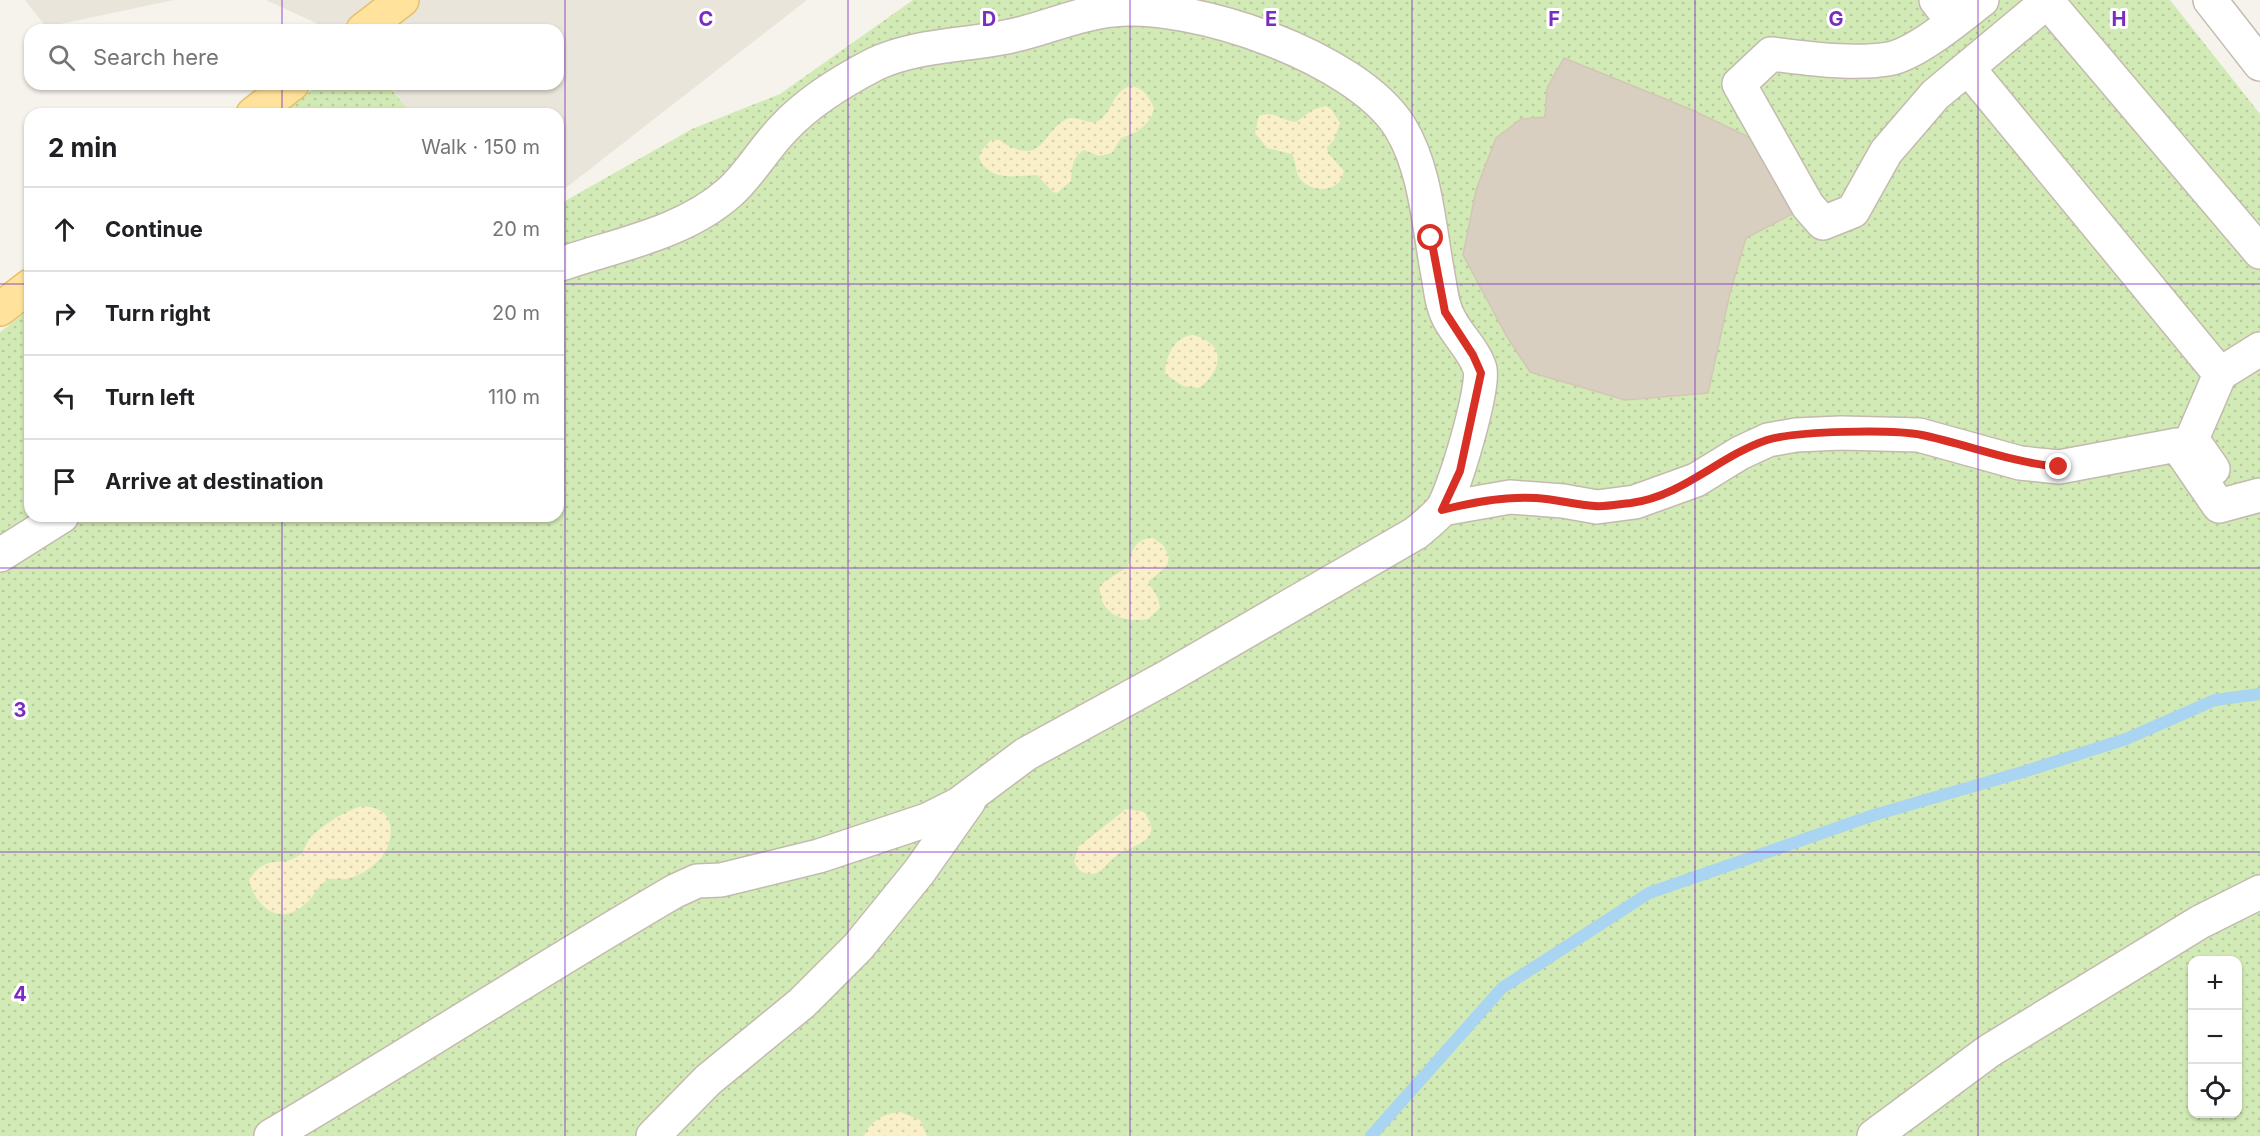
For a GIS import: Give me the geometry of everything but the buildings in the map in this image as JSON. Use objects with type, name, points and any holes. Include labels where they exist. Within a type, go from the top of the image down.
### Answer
[{"type":"main road","points":[[371,24],[402,0]]},
{"type":"main road","points":[[262,108],[284,90]]},
{"type":"main road","points":[[0,309],[24,291]]},
{"type":"street","points":[[1982,0],[1944,11],[1933,37],[1889,59],[1820,60],[1771,54],[1738,84],[1808,206],[1823,223],[1853,211],[1886,152],[1935,95],[2048,1],[2260,252]]},
{"type":"street","points":[[2211,0],[2260,64]]},
{"type":"street","points":[[271,1136],[395,1064],[555,962],[675,891],[697,881],[721,880],[768,869],[874,839],[948,809],[1026,754],[1167,677],[1416,533],[1442,510],[1460,471],[1481,373],[1473,355],[1445,312],[1422,190],[1408,144],[1391,115],[1342,73],[1281,43],[1168,12],[1112,10],[1008,37],[936,46],[878,63],[847,80],[785,126],[743,179],[729,193],[708,207],[675,226],[564,263]]},
{"type":"street","points":[[1968,68],[2220,374]]},
{"type":"street","points":[[2260,348],[2220,374],[2192,439],[2222,483],[2260,473]]},
{"type":"street","points":[[1442,510],[1510,497],[1554,500],[1597,507],[1635,502],[1696,480],[1733,457],[1768,440],[1796,435],[1841,433],[1919,435],[2020,463],[2059,467],[2177,445],[2219,506],[2260,495]]},
{"type":"street","points":[[0,555],[52,522]]},
{"type":"street","points":[[653,1136],[708,1080],[802,1004],[858,947],[919,872],[982,784]]},
{"type":"street","points":[[1874,1136],[2007,1040],[2200,922],[2260,892]]},
{"type":"shaded area","points":[[25,0],[174,0],[60,24],[44,24]]},
{"type":"shaded area","points":[[266,0],[807,0],[564,189],[564,108],[406,108],[392,90],[564,90],[564,24],[318,24]]},
{"type":"green space","points":[[913,0],[2170,0],[2260,114],[2260,1136],[0,1136],[0,332],[24,314],[24,522],[564,522],[564,202],[692,129],[780,94]]},
{"type":"green space","points":[[312,90],[392,90],[406,108],[289,108]]},
{"type":"sand","points":[[1132,86],[1144,92],[1151,101],[1154,109],[1149,120],[1137,131],[1121,138],[1112,153],[1099,156],[1084,150],[1080,153],[1073,163],[1071,181],[1057,193],[1053,192],[1037,175],[1003,176],[996,174],[983,165],[979,157],[991,140],[1000,140],[1016,149],[1033,150],[1067,119],[1098,121],[1107,112],[1116,96],[1125,88]]},
{"type":"sand","points":[[1326,106],[1331,109],[1340,123],[1334,140],[1327,147],[1328,153],[1344,171],[1337,184],[1317,189],[1304,183],[1299,177],[1292,154],[1267,148],[1255,133],[1259,116],[1269,114],[1296,122],[1312,110]]},
{"type":"sand","points":[[1193,335],[1212,345],[1218,358],[1213,373],[1199,388],[1183,386],[1165,374],[1172,348],[1180,339]]},
{"type":"sand","points":[[1153,538],[1163,545],[1169,556],[1167,566],[1148,582],[1158,598],[1160,608],[1148,619],[1129,619],[1111,613],[1103,603],[1099,588],[1105,581],[1128,567],[1138,543]]},
{"type":"sand","points":[[362,806],[383,812],[390,824],[391,833],[386,851],[374,865],[350,878],[327,880],[296,911],[278,914],[263,906],[252,890],[249,880],[256,871],[269,863],[294,859],[301,854],[309,840],[321,828],[341,815]]},
{"type":"sand","points":[[1126,809],[1144,812],[1150,821],[1150,835],[1140,844],[1119,854],[1102,870],[1093,874],[1080,871],[1074,862],[1078,847]]},
{"type":"sand","points":[[900,1112],[920,1120],[927,1136],[864,1136],[870,1126],[879,1119]]},
{"type":"waterway","points":[[1371,1136],[1502,988],[1649,893],[1874,815],[2126,739],[2215,700],[2260,694]]},
{"type":"route","points":[[1431,238],[1445,312],[1473,355],[1481,373],[1460,471],[1442,510],[1473,502],[1510,497],[1563,501],[1597,507],[1635,502],[1696,480],[1718,465],[1768,440],[1796,435],[1841,433],[1919,435],[2020,463],[2059,467]]}]
